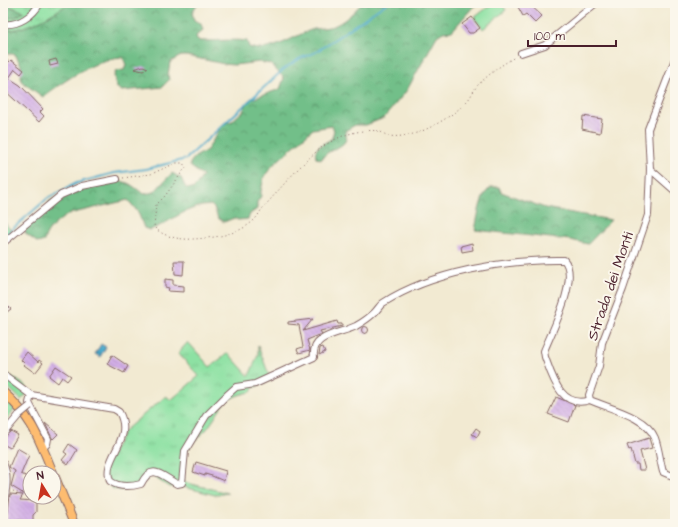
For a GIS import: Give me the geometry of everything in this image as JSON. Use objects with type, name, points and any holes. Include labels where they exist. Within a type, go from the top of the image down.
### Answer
[{"type":"main road","points":[[3,392],[16,403],[28,418],[50,465]]},
{"type":"main road","points":[[62,494],[74,524]]},
{"type":"street","points":[[3,24],[18,22],[26,18],[40,3]]},
{"type":"street","points":[[521,53],[545,45],[596,3]]},
{"type":"street","name":"Strada dei Monti","points":[[590,400],[589,395],[599,366],[602,343],[648,216],[650,169],[648,129],[675,59]]},
{"type":"street","points":[[650,169],[675,191]]},
{"type":"street","points":[[3,243],[61,195],[82,186],[117,179]]},
{"type":"street","points":[[3,374],[31,395],[119,412],[123,418],[123,433],[119,446],[107,468],[110,481],[116,485],[134,486],[141,484],[145,476],[151,472],[157,472],[177,484],[182,483],[184,452],[206,416],[236,387],[254,384],[314,357],[313,349],[319,341],[327,336],[357,325],[368,319],[382,304],[421,283],[519,261],[564,260],[568,264],[569,281],[544,351],[544,357],[558,390],[563,395],[574,401],[590,400],[630,415],[644,424],[655,437],[663,472],[675,477]]},
{"type":"street","points":[[31,395],[29,399],[30,406],[48,439],[47,444],[43,448]]},
{"type":"street","points":[[3,434],[19,415],[30,406]]},
{"type":"street","points":[[3,463],[7,472],[6,489],[3,502],[3,517]]},
{"type":"path","points":[[117,179],[151,174],[181,162],[186,168],[165,196],[156,205],[154,227],[158,232],[184,240],[212,238],[229,234],[254,221],[279,190],[304,163],[326,144],[336,139],[363,132],[378,131],[390,136],[412,134],[428,128],[456,111],[499,66],[521,53]]},
{"type":"path","points":[[6,489],[21,494]]},
{"type":"green space","points":[[3,3],[70,3],[38,22],[11,30],[3,29],[3,19],[15,17],[24,12]]},
{"type":"green space","points":[[70,3],[198,3],[192,12],[194,20],[201,24],[203,30],[196,36],[197,39],[200,41],[242,40],[247,41],[249,47],[257,49],[274,46],[314,29],[336,25],[343,21],[362,3],[479,3],[473,7],[452,31],[443,32],[437,36],[407,90],[384,118],[366,125],[355,125],[345,131],[346,137],[342,145],[329,152],[322,159],[316,158],[316,150],[332,138],[334,130],[332,126],[313,129],[272,166],[264,177],[261,196],[257,202],[257,209],[250,214],[248,219],[238,220],[234,218],[224,222],[218,218],[214,208],[211,205],[202,206],[186,211],[150,230],[144,228],[138,212],[128,200],[69,214],[57,222],[48,233],[44,241],[38,243],[26,234],[24,227],[30,221],[47,212],[49,202],[73,191],[95,184],[120,181],[133,186],[144,194],[154,192],[172,173],[181,178],[186,188],[193,189],[203,176],[190,166],[190,163],[195,157],[207,150],[223,124],[232,121],[243,111],[249,100],[280,89],[284,78],[270,64],[260,62],[234,65],[181,56],[170,62],[168,75],[169,80],[162,87],[122,91],[116,87],[114,76],[116,71],[124,70],[126,65],[123,57],[102,61],[81,71],[43,97],[21,81],[21,65],[15,54],[3,54],[3,29],[11,30],[28,26],[38,22]]},
{"type":"green space","points":[[493,3],[501,3],[506,10],[483,29],[474,18]]},
{"type":"green space","points":[[3,4],[24,12],[15,17],[3,19]]},
{"type":"green space","points":[[492,187],[499,187],[501,192],[545,208],[611,220],[588,244],[570,240],[475,230],[482,200],[488,190]]},
{"type":"green space","points":[[3,220],[12,232],[3,240]]},
{"type":"green space","points":[[188,342],[210,367],[228,353],[249,376],[258,355],[258,346],[271,380],[253,388],[251,392],[233,397],[227,401],[206,430],[187,451],[184,462],[183,482],[228,493],[215,495],[184,487],[169,487],[151,475],[134,488],[124,490],[113,489],[103,476],[103,470],[124,431],[166,396],[171,400],[199,376],[178,353]]},
{"type":"green space","points":[[3,371],[26,386],[27,394],[21,400],[3,382]]},
{"type":"green space","points":[[3,395],[15,409],[3,423]]},
{"type":"water","points":[[101,344],[106,347],[100,357],[95,354]]},
{"type":"building","points":[[521,3],[528,3],[542,16],[535,23],[526,14],[523,16],[518,7]]},
{"type":"building","points":[[472,17],[480,28],[473,33],[469,33],[462,24]]},
{"type":"building","points":[[56,59],[58,64],[50,66],[49,61]]},
{"type":"building","points":[[7,60],[9,62],[11,60],[24,70],[21,74],[15,69],[9,78],[20,85],[43,109],[40,112],[44,116],[39,122],[3,89],[3,65]]},
{"type":"building","points":[[143,66],[148,68],[143,71],[134,69]]},
{"type":"building","points":[[583,116],[602,119],[600,133],[582,129]]},
{"type":"building","points":[[472,243],[473,250],[462,252],[461,246]]},
{"type":"building","points":[[174,261],[184,261],[183,275],[175,274]]},
{"type":"building","points":[[165,279],[173,280],[173,285],[184,286],[184,292],[168,291],[169,288],[165,287]]},
{"type":"building","points":[[3,301],[11,309],[7,312],[3,307]]},
{"type":"building","points":[[313,319],[303,331],[337,321],[338,324],[342,324],[342,326],[320,331],[322,334],[307,340],[310,350],[299,353],[297,349],[303,347],[299,325],[288,324],[288,322]]},
{"type":"building","points":[[365,326],[369,330],[365,334],[361,330]]},
{"type":"building","points":[[323,347],[325,352],[319,355],[320,348]]},
{"type":"building","points":[[27,352],[38,362],[39,360],[43,363],[35,373],[24,365],[25,364],[21,360]]},
{"type":"building","points":[[112,355],[128,366],[124,373],[107,364]]},
{"type":"building","points":[[56,366],[71,376],[67,381],[62,377],[58,383],[49,376]]},
{"type":"building","points":[[556,397],[575,405],[569,422],[548,414]]},
{"type":"building","points":[[45,423],[58,434],[53,439],[52,438]]},
{"type":"building","points":[[476,428],[480,431],[477,437],[472,434]]},
{"type":"building","points":[[11,431],[18,435],[10,448],[3,444],[3,438]]},
{"type":"building","points":[[649,438],[652,448],[640,451],[645,470],[639,470],[638,464],[635,464],[631,449],[629,450],[627,445]]},
{"type":"building","points":[[69,444],[77,450],[68,465],[62,460],[67,454],[64,452]]},
{"type":"building","points":[[17,448],[29,455],[25,465],[22,465],[22,493],[11,486],[15,471],[9,467]]},
{"type":"building","points":[[196,462],[226,471],[224,481],[212,476],[205,474],[205,476],[193,472]]},
{"type":"building","points":[[10,494],[22,495],[20,500],[22,500],[22,505],[36,505],[36,512],[33,515],[33,521],[18,520],[19,524],[8,524],[7,519]]},
{"type":"waterway","points":[[3,237],[48,198],[77,183],[114,173],[146,169],[186,159],[284,69],[299,59],[316,52],[387,3]]}]
